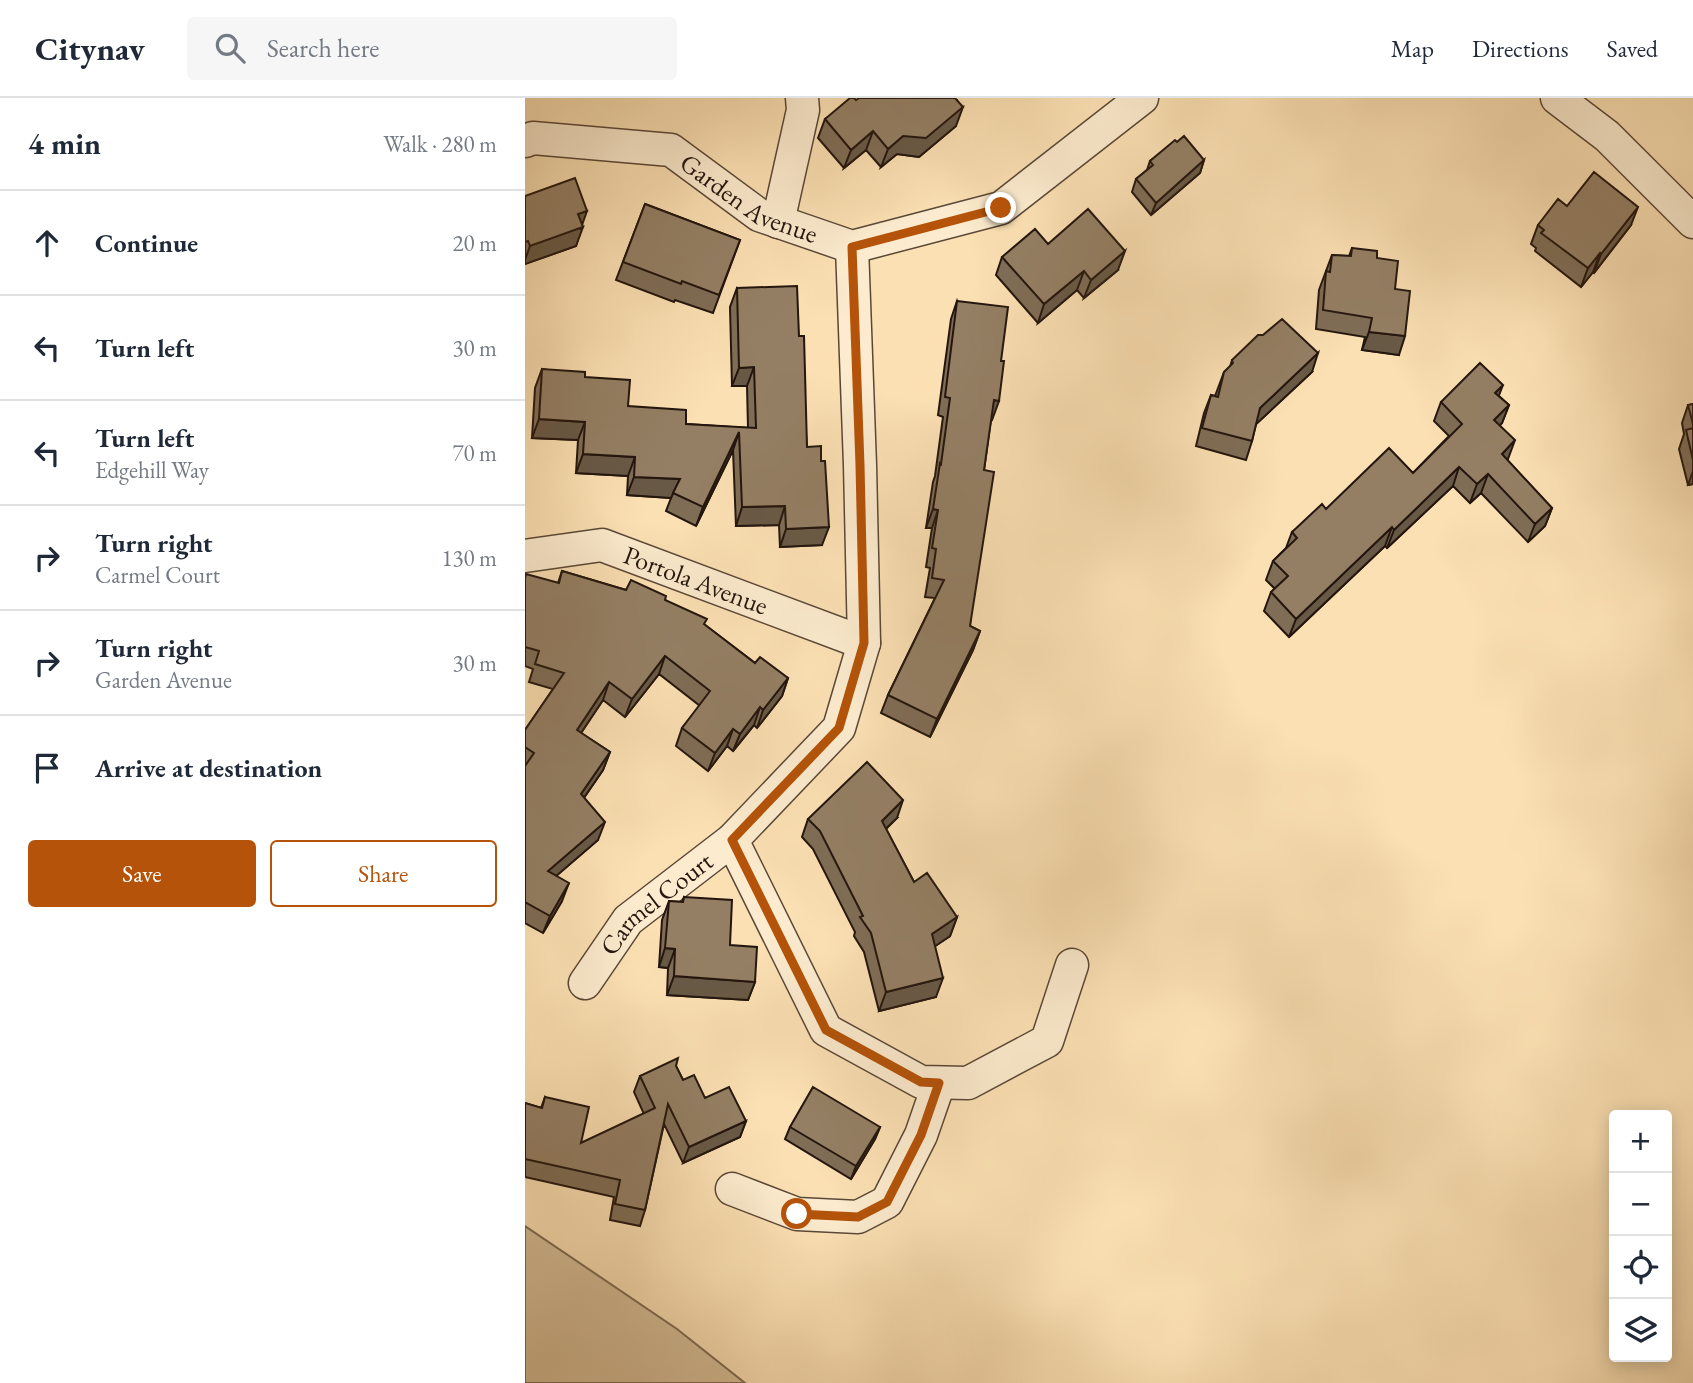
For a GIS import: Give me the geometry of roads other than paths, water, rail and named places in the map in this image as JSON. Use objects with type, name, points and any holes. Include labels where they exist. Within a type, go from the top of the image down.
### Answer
[{"type":"street","points":[[778,222],[803,110],[802,98]]},
{"type":"street","name":"Garden Avenue","points":[[528,136],[671,150],[759,215],[852,247],[1001,208],[1142,98]]},
{"type":"street","points":[[1557,98],[1607,136],[1693,222]]},
{"type":"street","name":"Carmel Court","points":[[585,984],[628,920],[732,840],[839,728],[864,643],[852,247]]},
{"type":"street","name":"Portola Avenue","points":[[525,556],[602,545],[864,643]]},
{"type":"street","points":[[732,840],[826,1030],[921,1082],[968,1083],[1047,1041],[1072,965]]},
{"type":"street","points":[[732,1189],[797,1214],[858,1217],[887,1202],[921,1135],[939,1083]]}]
